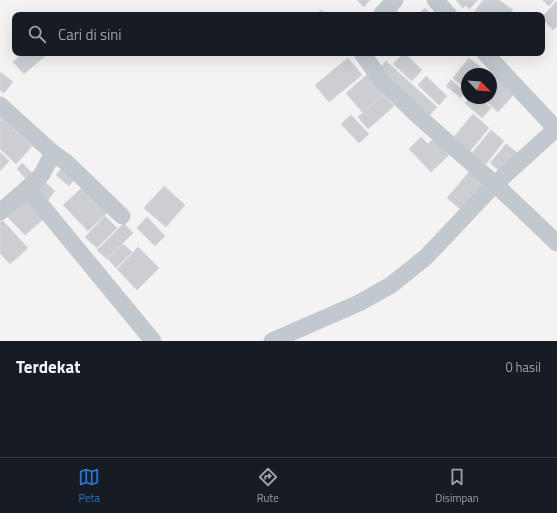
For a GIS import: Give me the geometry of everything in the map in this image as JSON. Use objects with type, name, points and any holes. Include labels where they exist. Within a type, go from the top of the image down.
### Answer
[{"type":"street","points":[[384,12],[395,0]]},
{"type":"street","points":[[435,0],[446,12]]},
{"type":"street","points":[[364,56],[381,80],[417,115],[495,184],[557,243]]},
{"type":"street","points":[[272,341],[360,303],[391,285],[426,257],[495,184],[557,129],[488,56]]},
{"type":"street","points":[[0,105],[53,153],[67,163],[122,216]]},
{"type":"street","points":[[0,212],[36,181],[42,174],[53,153]]},
{"type":"street","points":[[27,188],[153,341]]},
{"type":"building","points":[[357,0],[370,0],[364,7]]},
{"type":"building","points":[[456,0],[478,0],[469,9],[466,5],[463,8]]},
{"type":"building","points":[[483,0],[499,0],[513,10],[511,12],[474,12]]},
{"type":"building","points":[[542,0],[554,0],[549,6]]},
{"type":"building","points":[[557,1],[557,26],[553,30],[545,21],[545,14]]},
{"type":"building","points":[[394,8],[398,12],[390,12]]},
{"type":"building","points":[[425,8],[429,12],[421,12]]},
{"type":"building","points":[[20,56],[45,56],[24,74],[13,62]]},
{"type":"building","points":[[401,56],[407,56],[422,70],[412,81],[393,64]]},
{"type":"building","points":[[348,58],[362,75],[329,102],[315,85]]},
{"type":"building","points":[[469,58],[482,68],[461,68]]},
{"type":"building","points":[[386,61],[437,107],[428,117],[377,71]]},
{"type":"building","points":[[461,68],[461,85],[453,78]]},
{"type":"building","points":[[371,71],[388,91],[363,113],[346,93]]},
{"type":"building","points":[[0,72],[13,82],[4,93],[0,90]]},
{"type":"building","points":[[426,76],[447,96],[439,105],[418,85]]},
{"type":"building","points":[[497,77],[515,93],[498,112],[489,104],[497,104]]},
{"type":"building","points":[[451,80],[461,89],[461,98],[446,86]]},
{"type":"building","points":[[384,95],[394,106],[368,129],[358,117]]},
{"type":"building","points":[[466,104],[487,104],[491,108],[482,118]]},
{"type":"building","points":[[473,114],[489,128],[470,151],[453,138]]},
{"type":"building","points":[[351,115],[369,134],[359,143],[341,124]]},
{"type":"building","points":[[0,117],[32,146],[16,164],[0,149]]},
{"type":"building","points":[[491,130],[504,141],[486,164],[472,153]]},
{"type":"building","points":[[421,137],[428,144],[433,139],[449,155],[431,172],[409,149]]},
{"type":"building","points":[[506,144],[519,154],[503,174],[490,163]]},
{"type":"building","points":[[0,152],[9,161],[0,171]]},
{"type":"building","points":[[22,163],[34,175],[28,181],[17,169]]},
{"type":"building","points":[[64,166],[77,176],[69,186],[56,175]]},
{"type":"building","points":[[470,171],[487,185],[464,212],[447,198]]},
{"type":"building","points":[[45,182],[55,191],[48,200],[38,191]]},
{"type":"building","points":[[85,185],[109,211],[88,231],[63,205]]},
{"type":"building","points":[[164,186],[185,205],[166,227],[144,208]]},
{"type":"building","points":[[28,195],[47,216],[25,235],[6,215]]},
{"type":"building","points":[[105,216],[117,228],[97,248],[85,237]]},
{"type":"building","points":[[147,217],[165,236],[155,246],[137,228]]},
{"type":"building","points":[[2,220],[28,248],[10,264],[0,253],[0,223]]},
{"type":"building","points":[[124,223],[133,233],[107,259],[97,250]]},
{"type":"building","points":[[123,244],[132,252],[116,268],[108,259]]},
{"type":"building","points":[[138,247],[159,268],[137,290],[117,269]]}]
